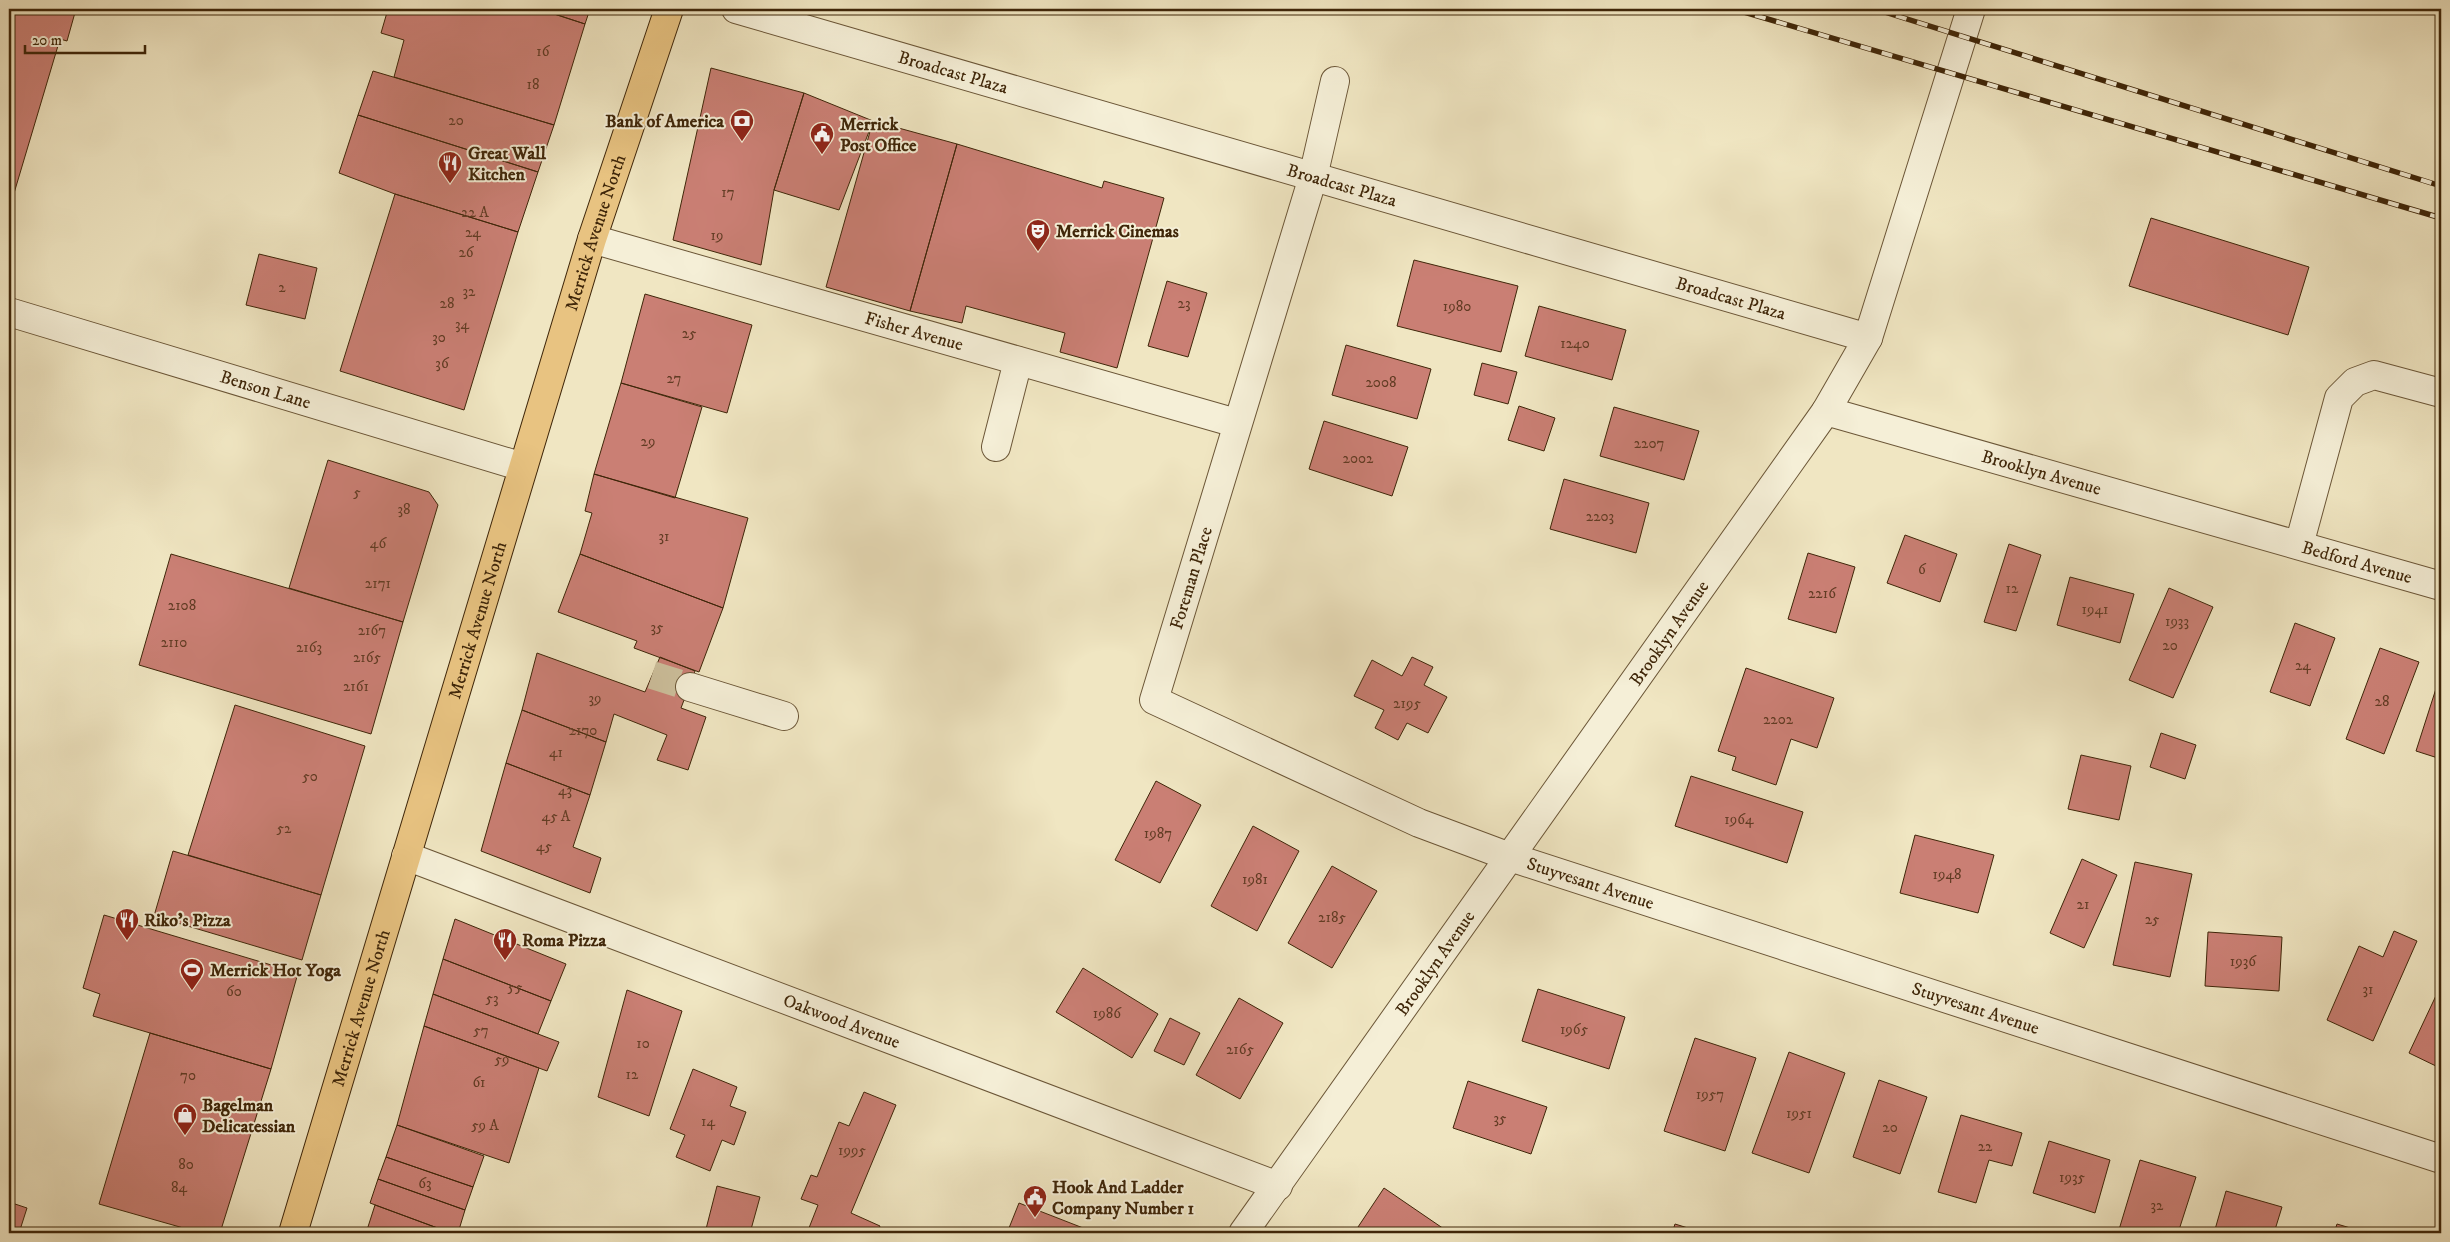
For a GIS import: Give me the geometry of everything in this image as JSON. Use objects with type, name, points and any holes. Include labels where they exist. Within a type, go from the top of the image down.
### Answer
[{"type":"main road","name":"Merrick Avenue North","points":[[293,1233],[592,239],[669,9]]},
{"type":"street","name":"Broadcast Plaza","points":[[736,9],[1868,338]]},
{"type":"street","points":[[1826,411],[1868,338],[1971,9]]},
{"type":"street","name":"Foreman Place","points":[[1335,81],[1313,177],[1236,423],[1154,700],[1419,823],[1510,857]]},
{"type":"street","name":"Fisher Avenue","points":[[592,239],[1236,423]]},
{"type":"street","name":"Benson Lane","points":[[9,312],[522,467]]},
{"type":"street","points":[[996,447],[1018,361]]},
{"type":"street","points":[[2299,545],[2338,398],[2355,382],[2374,375],[2441,394]]},
{"type":"street","name":"Brooklyn Avenue","points":[[1243,1233],[1826,411],[2273,537]]},
{"type":"street","name":"Bedford Avenue","points":[[2273,537],[2441,586]]},
{"type":"street","points":[[690,687],[784,716]]},
{"type":"street","name":"Oakwood Avenue","points":[[406,856],[1278,1186]]},
{"type":"street","name":"Stuyvesant Avenue","points":[[1510,857],[2441,1159]]},
{"type":"building","points":[[9,9],[76,9],[67,41],[60,39],[9,210]]},
{"type":"building","points":[[388,9],[539,9],[585,24],[554,125],[394,77],[404,40],[381,33]]},
{"type":"building","points":[[539,9],[590,9],[585,24]]},
{"type":"building","name":"Bank of America","points":[[711,68],[804,93],[774,190],[761,265],[673,240]]},
{"type":"building","points":[[373,71],[554,125],[538,172],[358,115]]},
{"type":"building","name":"Merrick Post Office","points":[[804,93],[873,121],[839,210],[774,190]]},
{"type":"building","name":"Great Wall Kitchen","points":[[358,115],[538,172],[518,232],[395,194],[339,173]]},
{"type":"building","points":[[873,121],[957,144],[910,311],[826,287]]},
{"type":"building","name":"Merrick Cinemas","points":[[957,144],[1102,188],[1104,181],[1164,198],[1117,368],[1060,352],[1065,333],[966,306],[962,323],[910,311]]},
{"type":"building","points":[[395,194],[518,232],[464,410],[340,371]]},
{"type":"building","points":[[2151,218],[2309,267],[2288,335],[2129,286]]},
{"type":"building","points":[[259,254],[317,268],[305,319],[246,305]]},
{"type":"building","points":[[1414,260],[1518,286],[1501,352],[1397,326]]},
{"type":"building","points":[[1167,281],[1207,293],[1188,357],[1148,346]]},
{"type":"building","points":[[645,294],[752,325],[727,413],[621,383]]},
{"type":"building","points":[[1539,306],[1626,330],[1612,380],[1525,356]]},
{"type":"building","points":[[1346,345],[1431,369],[1417,419],[1332,395]]},
{"type":"building","points":[[1482,363],[1517,372],[1508,404],[1474,395]]},
{"type":"building","points":[[621,383],[702,407],[675,498],[594,474]]},
{"type":"building","points":[[1519,406],[1555,418],[1544,451],[1508,440]]},
{"type":"building","points":[[1614,407],[1699,431],[1684,480],[1600,456]]},
{"type":"building","points":[[1324,421],[1408,447],[1392,496],[1309,469]]},
{"type":"building","points":[[328,460],[429,492],[438,505],[403,622],[289,588]]},
{"type":"building","points":[[594,474],[748,518],[723,608],[580,554],[592,513],[585,511]]},
{"type":"building","points":[[1564,479],[1649,503],[1636,553],[1550,529]]},
{"type":"building","points":[[1905,535],[1957,554],[1940,602],[1887,583]]},
{"type":"building","points":[[2009,544],[2041,555],[2016,631],[1984,622]]},
{"type":"building","points":[[1808,553],[1855,567],[1836,633],[1788,619]]},
{"type":"building","points":[[171,554],[403,622],[371,734],[139,665]]},
{"type":"building","points":[[580,554],[723,608],[699,672],[634,648],[637,641],[558,612]]},
{"type":"building","points":[[2070,577],[2134,594],[2120,643],[2057,625]]},
{"type":"building","points":[[2169,588],[2213,607],[2173,698],[2129,680]]},
{"type":"building","points":[[2295,623],[2335,638],[2310,706],[2270,692]]},
{"type":"building","points":[[2380,648],[2419,662],[2384,754],[2346,739]]},
{"type":"building","points":[[537,653],[645,692],[660,657],[695,671],[681,708],[706,717],[688,770],[657,760],[667,735],[614,714],[606,742],[522,710]]},
{"type":"building","points":[[1412,657],[1433,667],[1424,685],[1447,697],[1428,733],[1407,723],[1398,740],[1375,728],[1384,710],[1354,696],[1372,660],[1402,676]]},
{"type":"building","points":[[1746,668],[1834,698],[1817,748],[1791,739],[1776,785],[1732,770],[1736,757],[1718,751]]},
{"type":"building","points":[[2441,673],[2441,759],[2416,751]]},
{"type":"building","points":[[235,705],[365,746],[321,895],[188,855]]},
{"type":"building","points":[[522,710],[606,742],[590,795],[506,763]]},
{"type":"building","points":[[2161,733],[2196,745],[2185,779],[2150,767]]},
{"type":"building","points":[[2081,755],[2131,766],[2119,820],[2068,809]]},
{"type":"building","points":[[506,763],[590,795],[573,847],[601,858],[590,893],[481,851]]},
{"type":"building","points":[[1691,776],[1803,812],[1787,863],[1675,826]]},
{"type":"building","points":[[1156,781],[1201,805],[1160,883],[1115,860]]},
{"type":"building","points":[[1253,826],[1299,851],[1257,931],[1211,906]]},
{"type":"building","points":[[1915,835],[1994,855],[1978,913],[1900,893]]},
{"type":"building","points":[[173,851],[321,895],[302,960],[154,916]]},
{"type":"building","points":[[2082,859],[2117,875],[2084,948],[2050,933]]},
{"type":"building","points":[[2135,862],[2192,874],[2170,977],[2113,965]]},
{"type":"building","points":[[1332,866],[1377,891],[1332,968],[1288,943]]},
{"type":"building","name":"Merrick Hot Yoga","points":[[104,915],[298,973],[271,1069],[93,1016],[100,994],[83,988]]},
{"type":"building","name":"Roma Pizza","points":[[455,919],[566,964],[551,1001],[443,959]]},
{"type":"building","points":[[2394,931],[2417,941],[2373,1041],[2327,1020],[2359,946],[2383,957]]},
{"type":"building","points":[[2208,932],[2282,937],[2279,991],[2205,986]]},
{"type":"building","points":[[443,959],[551,1001],[538,1034],[433,994]]},
{"type":"building","points":[[1083,968],[1158,1014],[1132,1058],[1056,1012]]},
{"type":"building","points":[[2441,985],[2441,1060],[2438,1067],[2409,1053]]},
{"type":"building","points":[[1538,989],[1625,1017],[1609,1069],[1522,1041]]},
{"type":"building","points":[[627,990],[682,1011],[649,1116],[598,1097]]},
{"type":"building","points":[[433,994],[559,1042],[547,1071],[424,1026]]},
{"type":"building","points":[[1239,998],[1283,1023],[1240,1099],[1196,1075]]},
{"type":"building","points":[[1170,1018],[1200,1033],[1184,1065],[1154,1051]]},
{"type":"building","points":[[424,1026],[539,1068],[509,1163],[397,1125]]},
{"type":"building","name":"Bagelman Delicatessian","points":[[150,1033],[271,1069],[220,1233],[201,1233],[99,1204]]},
{"type":"building","points":[[1695,1038],[1756,1058],[1725,1151],[1664,1131]]},
{"type":"building","points":[[1789,1052],[1845,1073],[1809,1173],[1752,1153]]},
{"type":"building","points":[[693,1069],[737,1087],[730,1106],[746,1112],[734,1145],[722,1140],[710,1171],[676,1157],[685,1135],[670,1129]]},
{"type":"building","points":[[1879,1080],[1927,1097],[1900,1174],[1853,1157]]},
{"type":"building","points":[[1468,1081],[1547,1107],[1531,1154],[1453,1128]]},
{"type":"building","points":[[864,1092],[896,1105],[851,1213],[880,1226],[877,1233],[807,1233],[818,1205],[801,1199],[811,1175],[817,1177],[839,1122],[849,1126]]},
{"type":"building","points":[[1961,1115],[2022,1133],[2012,1166],[1989,1160],[1976,1203],[1938,1192]]},
{"type":"building","points":[[397,1125],[484,1156],[473,1187],[386,1157]]},
{"type":"building","points":[[2049,1141],[2110,1160],[2095,1213],[2033,1193]]},
{"type":"building","points":[[386,1157],[473,1187],[465,1210],[378,1179]]},
{"type":"building","points":[[2140,1160],[2196,1177],[2178,1233],[2118,1233]]},
{"type":"building","points":[[378,1179],[465,1210],[458,1233],[451,1233],[370,1203]]},
{"type":"building","points":[[717,1186],[760,1197],[750,1233],[705,1233]]},
{"type":"building","points":[[1384,1188],[1444,1229],[1441,1233],[1354,1233]]},
{"type":"building","points":[[2226,1191],[2282,1207],[2274,1233],[2214,1233]]},
{"type":"building","points":[[9,1202],[27,1208],[19,1233],[9,1233]]},
{"type":"building","name":"Hook And Ladder Company Number 1","points":[[1019,1203],[1096,1233],[1007,1233]]},
{"type":"building","points":[[375,1205],[451,1233],[366,1233]]},
{"type":"building","points":[[1675,1224],[1704,1233],[1672,1233]]},
{"type":"building","points":[[2337,1224],[2367,1233],[2334,1233]]},
{"type":"tunnel","points":[[652,675],[690,687]]},
{"type":"railway","points":[[1734,9],[2441,218]]},
{"type":"railway","points":[[1875,9],[2441,186]]},
{"type":"place","name":"Bank of America","points":[[742,142]]},
{"type":"place","name":"Merrick Post Office","points":[[822,155]]},
{"type":"place","name":"Great Wall Kitchen","points":[[450,184]]},
{"type":"place","name":"Merrick Cinemas","points":[[1038,252]]},
{"type":"place","name":"Riko's Pizza","points":[[127,941]]},
{"type":"place","name":"Roma Pizza","points":[[505,961]]},
{"type":"place","name":"Merrick Hot Yoga","points":[[192,991]]},
{"type":"place","name":"Bagelman Delicatessian","points":[[185,1136]]},
{"type":"place","name":"Hook And Ladder Company Number 1","points":[[1035,1218]]}]
